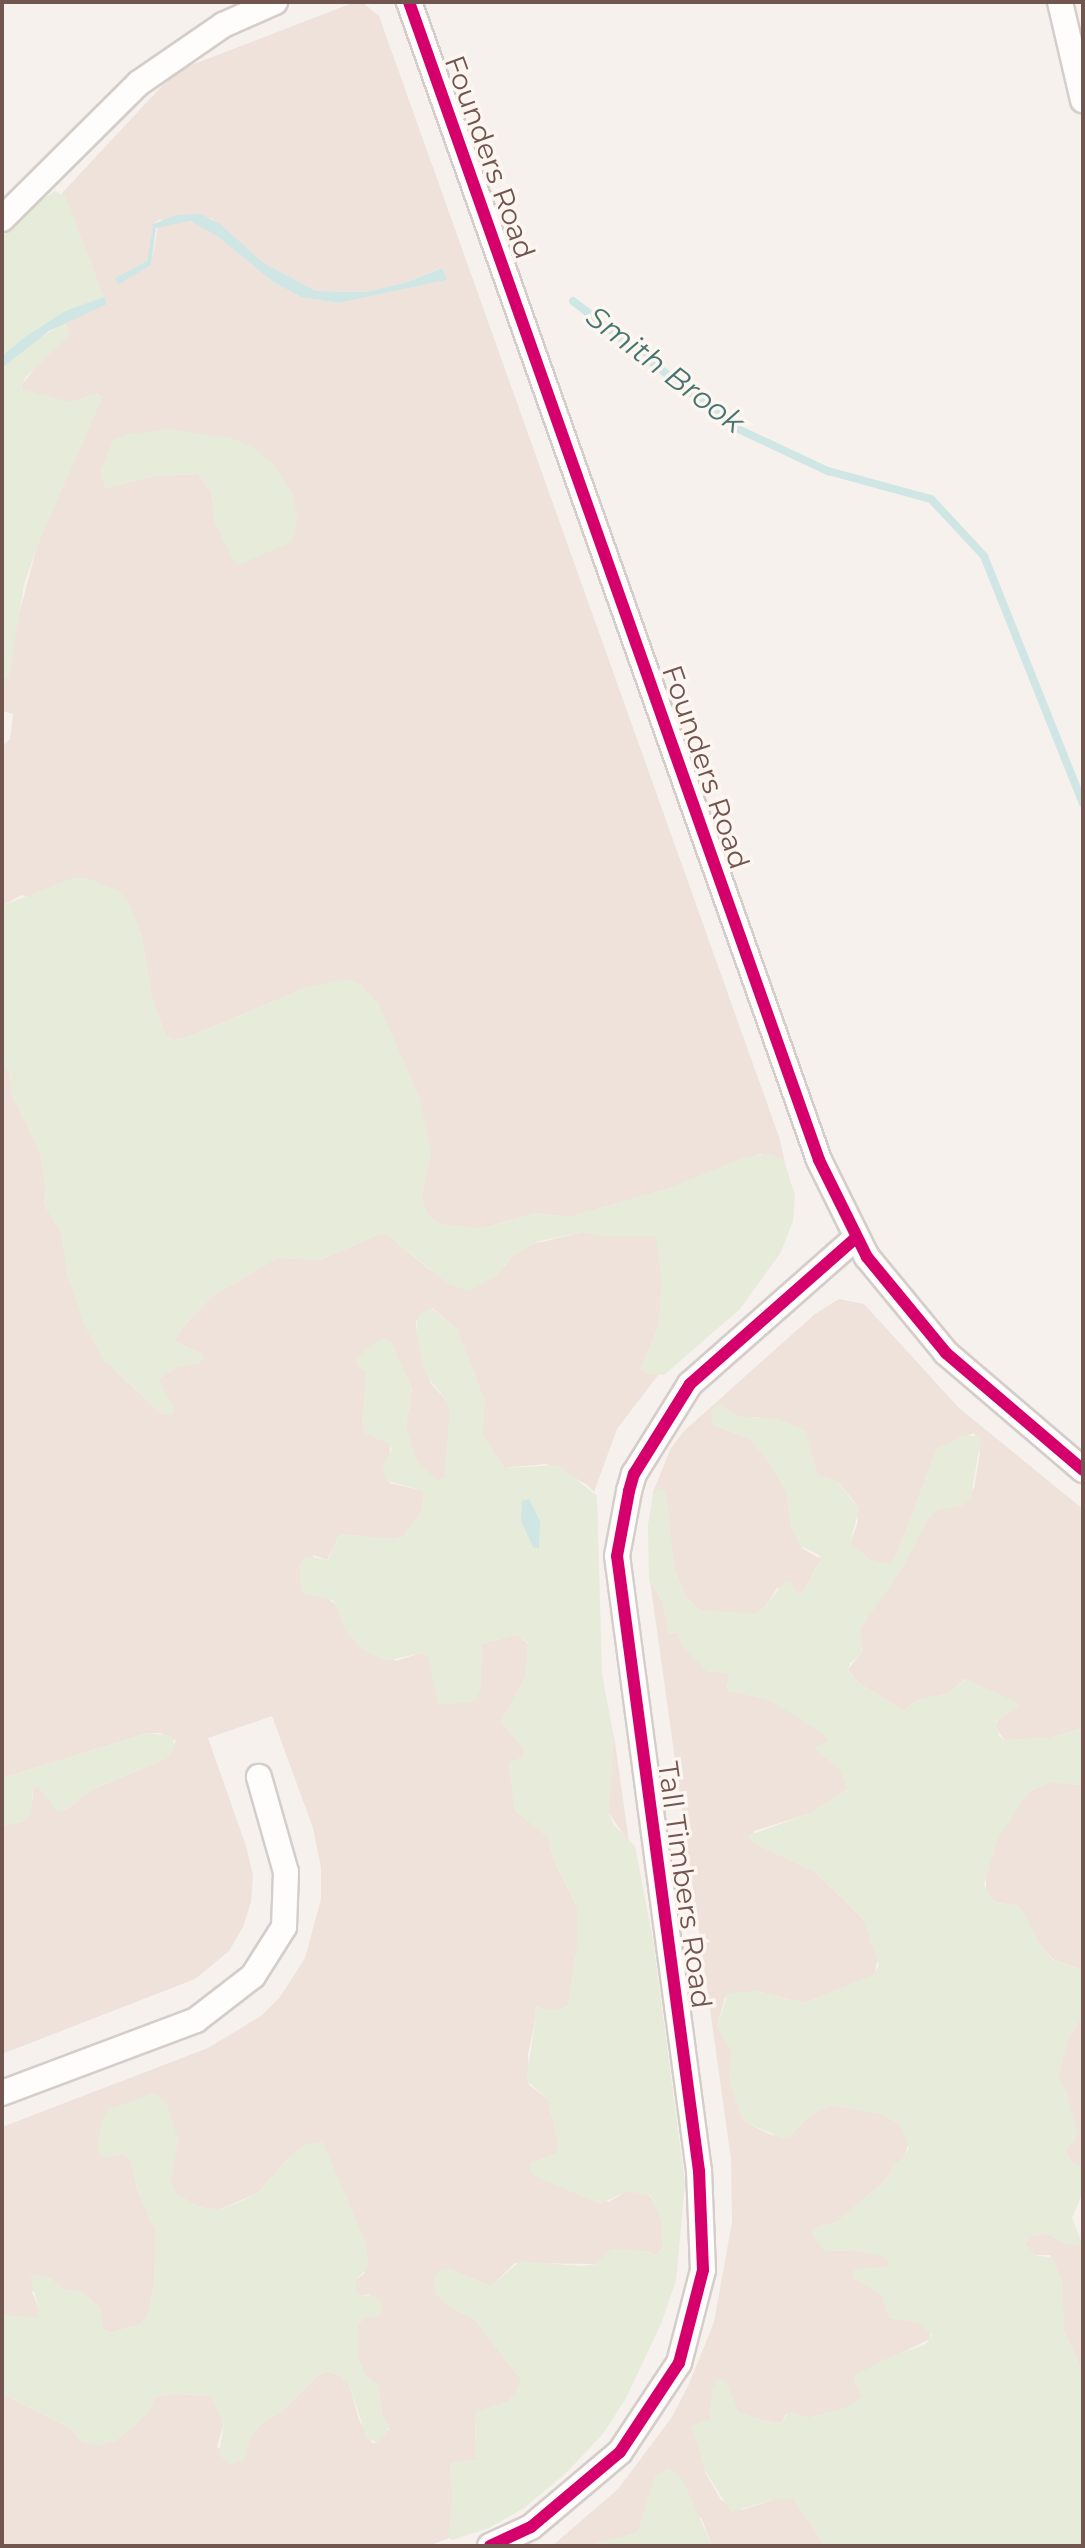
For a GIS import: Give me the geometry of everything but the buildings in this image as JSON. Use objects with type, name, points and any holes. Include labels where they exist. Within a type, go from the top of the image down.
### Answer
[{"type":"street","points":[[2,219],[139,83],[223,25],[275,2]]},
{"type":"street","name":"Founders Road","points":[[409,2],[819,1160],[867,1257],[946,1353],[985,1390],[1083,1470]]},
{"type":"street","points":[[1060,2],[1083,100]]},
{"type":"street","name":"Tall Timbers Road","points":[[490,2546],[531,2527],[620,2452],[679,2363],[703,2270],[699,2171],[617,1556],[629,1491],[634,1474],[690,1384],[857,1237]]},
{"type":"street","points":[[2,2093],[196,2020],[253,1976],[284,1927],[286,1872],[259,1777]]},
{"type":"shaded area","points":[[362,2],[379,16],[779,1137],[787,1171],[784,1161],[760,1154],[667,1189],[569,1217],[536,1213],[479,1229],[439,1224],[428,1216],[421,1197],[431,1151],[308,987],[188,1037],[173,1040],[165,1034],[151,994],[142,935],[22,895],[2,906],[2,746],[10,739],[13,714],[2,711],[2,679],[37,546],[98,394],[70,402],[23,392],[21,386],[67,328],[64,323],[106,303],[62,193],[176,71]],"holes":[[[211,218],[262,262],[316,291],[366,292],[407,282],[441,268],[447,280],[339,303],[301,297],[273,282],[218,237],[192,221],[158,226],[151,265],[118,284],[116,278],[147,261],[153,224],[159,220]],[[170,429],[289,543],[215,523],[212,493],[198,474],[154,476],[105,488]]]},
{"type":"shaded area","points":[[201,214],[220,224],[262,262],[316,291],[366,292],[407,282],[442,268],[447,280],[339,303],[301,297],[273,282],[218,237],[191,221],[156,228],[151,265],[118,285],[115,278],[147,261],[153,224],[176,215]]},
{"type":"shaded area","points":[[104,297],[107,304],[49,331],[2,368],[2,356],[25,337],[65,311]]},
{"type":"shaded area","points":[[2,1063],[10,1073],[12,1094],[40,1152],[46,1188],[44,1204],[61,1232],[68,1277],[104,1360],[162,1414],[158,1379],[177,1367],[200,1362],[202,1354],[174,1341],[189,1320],[211,1297],[277,1258],[320,1260],[377,1235],[388,1235],[431,1271],[505,1266],[514,1254],[533,1244],[583,1232],[603,1236],[657,1236],[662,1285],[659,1325],[641,1368],[646,1373],[659,1374],[617,1429],[594,1492],[586,1484],[546,1464],[504,1468],[483,1436],[483,1421],[457,1329],[432,1308],[416,1321],[416,1332],[431,1384],[448,1402],[450,1412],[445,1477],[438,1481],[417,1462],[408,1440],[406,1426],[412,1388],[367,1372],[362,1424],[365,1433],[390,1444],[389,1483],[424,1491],[422,1511],[404,1536],[393,1539],[340,1534],[327,1560],[313,1555],[326,1597],[336,1605],[346,1631],[396,1661],[421,1653],[428,1655],[430,1663],[480,1691],[482,1644],[517,1634],[528,1644],[526,1676],[501,1722],[525,1749],[523,1757],[509,1764],[515,1810],[549,1838],[553,1858],[577,1906],[577,1948],[568,2006],[556,2011],[535,2007],[536,2017],[528,2054],[529,2085],[548,2099],[559,2146],[556,2154],[531,2163],[608,2202],[627,2191],[646,2192],[658,2206],[662,2223],[663,2248],[655,2256],[651,2252],[611,2249],[597,2264],[515,2263],[491,2286],[449,2269],[450,2307],[475,2320],[520,2378],[520,2386],[509,2401],[475,2413],[476,2460],[452,2463],[450,2466],[453,2497],[449,2538],[428,2546],[2,2546],[2,2394],[70,2428],[83,2443],[147,2414],[155,2397],[175,2394],[211,2396],[224,2422],[217,2447],[243,2461],[249,2440],[260,2425],[281,2412],[316,2377],[327,2371],[340,2375],[350,2386],[359,2420],[372,2443],[377,2443],[389,2429],[382,2415],[378,2385],[364,2373],[358,2359],[358,2325],[364,2317],[370,2294],[361,2296],[355,2291],[356,2280],[365,2273],[289,2157],[258,2193],[218,2210],[198,2207],[177,2194],[170,2183],[170,2167],[178,2140],[104,2157],[123,2154],[131,2161],[138,2192],[156,2231],[154,2285],[148,2314],[141,2324],[110,2333],[103,2329],[99,2307],[82,2292],[62,2289],[50,2278],[32,2292],[39,2309],[38,2319],[2,2315],[2,2127],[208,2048],[261,2016],[280,1997],[305,1958],[321,1899],[321,1868],[313,1828],[272,1716],[208,1738],[253,1875],[251,1902],[243,1927],[229,1951],[195,1979],[2,2054],[2,1825],[22,1822],[32,1805],[33,1787],[39,1787],[57,1811],[67,1809],[92,1790],[167,1758],[176,1741],[160,1733],[148,1733],[2,1778]]},
{"type":"shaded area","points":[[839,1299],[864,1304],[959,1408],[1083,1509],[1083,1728],[1049,1738],[1005,1740],[995,1727],[997,1721],[1018,1706],[970,1681],[965,1679],[949,1693],[916,1701],[903,1711],[859,1683],[848,1670],[863,1650],[858,1635],[861,1628],[929,1517],[938,1509],[963,1505],[974,1488],[980,1453],[974,1433],[937,1449],[896,1556],[889,1564],[870,1560],[850,1543],[858,1522],[856,1504],[839,1483],[818,1476],[809,1454],[808,1440],[757,1417],[738,1417],[726,1411],[713,1425],[750,1439],[766,1458],[787,1492],[791,1526],[803,1549],[821,1559],[804,1591],[796,1594],[777,1588],[766,1606],[755,1615],[700,1610],[686,1597],[674,1568],[664,1491],[653,1496],[647,1552],[653,1492],[671,1448],[684,1431],[815,1314]]},
{"type":"shaded area","points":[[529,1499],[540,1521],[539,1549],[533,1547],[521,1521],[522,1501]]},
{"type":"shaded area","points":[[650,1581],[663,1602],[669,1634],[677,1632],[683,1647],[729,1673],[727,1690],[770,1700],[822,1732],[829,1740],[816,1750],[838,1767],[848,1785],[848,1789],[811,1813],[754,1831],[754,1843],[815,1872],[863,1919],[878,1958],[874,1975],[804,2003],[755,1991],[725,1997],[717,2027],[731,2049],[741,2116],[747,2123],[771,2135],[788,2137],[813,2113],[832,2105],[881,2114],[900,2124],[909,2142],[904,2158],[893,2166],[887,2179],[836,2223],[819,2226],[829,2251],[852,2250],[887,2257],[889,2264],[885,2267],[855,2270],[853,2277],[881,2294],[890,2318],[918,2322],[930,2330],[930,2339],[856,2375],[854,2380],[863,2397],[846,2408],[809,2418],[786,2414],[782,2422],[775,2423],[739,2413],[713,2387],[705,2472],[721,2500],[742,2510],[776,2499],[794,2499],[825,2546],[712,2546],[701,2517],[641,2524],[637,2533],[587,2546],[552,2546],[618,2489],[672,2417],[714,2322],[732,2222],[731,2159]]},
{"type":"shaded area","points":[[614,1735],[629,1842],[608,1812]]},
{"type":"shaded area","points":[[1049,1782],[1083,1785],[1083,1970],[1054,1960],[1040,1944],[1017,1905],[996,1903],[986,1892],[986,1875],[997,1840],[1012,1813],[1029,1792]]},
{"type":"shaded area","points":[[1083,2014],[1083,2169],[1072,2163],[1065,2151],[1075,2139],[1058,2076],[1067,2041]]},
{"type":"shaded area","points":[[1046,2233],[1062,2242],[1083,2246],[1083,2373],[1064,2331],[1062,2281],[1050,2255],[1034,2255],[1025,2243],[1032,2236]]},
{"type":"green space","points":[[55,191],[66,197],[104,297],[65,311],[2,356],[2,237],[37,202]]},
{"type":"green space","points":[[64,323],[69,336],[25,378],[21,389],[70,402],[99,394],[103,397],[37,546],[24,585],[9,677],[2,679],[2,368],[26,347]]},
{"type":"green space","points":[[170,429],[230,438],[249,445],[272,462],[293,495],[297,515],[295,534],[289,543],[239,565],[233,560],[215,523],[212,493],[198,474],[154,476],[105,488],[101,471],[113,440],[128,434]]},
{"type":"green space","points":[[72,878],[87,878],[119,891],[128,901],[142,935],[151,994],[165,1034],[173,1040],[188,1037],[308,987],[347,979],[360,984],[379,1005],[419,1096],[431,1152],[421,1197],[428,1216],[439,1224],[479,1229],[536,1213],[569,1217],[667,1189],[745,1157],[771,1154],[784,1161],[795,1195],[793,1221],[781,1252],[740,1309],[664,1375],[646,1373],[641,1368],[659,1325],[662,1285],[656,1236],[603,1236],[583,1232],[540,1241],[514,1254],[497,1275],[471,1291],[448,1284],[388,1235],[377,1235],[320,1260],[277,1258],[211,1297],[189,1320],[174,1341],[202,1354],[204,1361],[177,1367],[158,1379],[174,1408],[174,1415],[162,1414],[104,1360],[84,1325],[68,1277],[61,1232],[44,1204],[46,1188],[40,1152],[12,1094],[10,1073],[2,1063],[2,906]]},
{"type":"green space","points":[[431,1308],[457,1329],[485,1400],[483,1436],[504,1468],[558,1465],[597,1496],[602,1674],[614,1738],[608,1812],[614,1825],[635,1846],[653,1940],[685,2183],[676,2281],[661,2324],[626,2398],[603,2434],[564,2475],[524,2508],[489,2528],[452,2540],[448,2537],[453,2497],[450,2466],[452,2463],[476,2460],[475,2412],[509,2401],[520,2386],[520,2378],[475,2320],[450,2307],[436,2295],[433,2281],[437,2272],[449,2269],[491,2286],[520,2261],[581,2266],[597,2264],[610,2249],[651,2252],[655,2256],[663,2248],[662,2223],[651,2196],[627,2191],[600,2204],[537,2177],[529,2168],[530,2163],[556,2154],[559,2146],[548,2099],[526,2080],[536,2017],[534,2007],[556,2011],[568,2006],[577,1948],[577,1906],[553,1858],[549,1838],[515,1810],[509,1764],[523,1757],[525,1749],[501,1722],[526,1676],[528,1643],[517,1634],[482,1644],[481,1691],[471,1703],[438,1704],[428,1655],[421,1653],[386,1661],[362,1649],[346,1631],[333,1600],[303,1594],[301,1590],[299,1565],[306,1556],[328,1560],[340,1534],[393,1539],[404,1536],[422,1511],[424,1491],[387,1481],[382,1466],[392,1450],[390,1444],[365,1433],[362,1424],[367,1372],[357,1366],[356,1359],[377,1341],[384,1338],[391,1341],[412,1388],[406,1426],[417,1462],[438,1481],[445,1477],[448,1402],[425,1374],[416,1332],[418,1315]]},
{"type":"green space","points":[[718,1404],[738,1416],[779,1419],[805,1430],[818,1475],[836,1480],[859,1509],[850,1543],[870,1560],[888,1564],[896,1556],[937,1449],[964,1435],[981,1437],[971,1497],[963,1505],[938,1510],[929,1517],[905,1564],[861,1628],[862,1654],[850,1663],[848,1671],[859,1683],[903,1711],[916,1701],[949,1693],[966,1679],[1017,1702],[1019,1706],[996,1721],[999,1736],[1005,1740],[1049,1738],[1083,1728],[1083,1785],[1049,1782],[1029,1792],[997,1840],[984,1885],[995,1903],[1017,1905],[1022,1910],[1040,1944],[1053,1960],[1083,1970],[1083,2014],[1067,2041],[1058,2076],[1067,2094],[1076,2129],[1075,2139],[1065,2152],[1072,2163],[1083,2169],[1083,2192],[1072,2218],[1083,2246],[1062,2242],[1046,2233],[1032,2236],[1025,2243],[1034,2255],[1053,2258],[1062,2281],[1064,2331],[1083,2373],[1083,2546],[825,2546],[794,2499],[776,2499],[731,2512],[706,2472],[691,2426],[710,2419],[713,2387],[718,2379],[726,2381],[739,2413],[775,2423],[782,2422],[790,2411],[809,2418],[846,2408],[862,2396],[854,2380],[856,2375],[885,2359],[926,2344],[932,2335],[918,2322],[890,2318],[881,2294],[853,2277],[854,2270],[885,2267],[889,2264],[887,2257],[852,2250],[822,2249],[811,2233],[819,2226],[836,2223],[887,2179],[893,2166],[904,2158],[909,2147],[900,2124],[881,2114],[832,2105],[813,2113],[788,2137],[782,2138],[747,2123],[741,2116],[729,2081],[731,2049],[717,2027],[728,1993],[755,1991],[804,2003],[873,1975],[879,1965],[863,1919],[815,1872],[754,1843],[747,1836],[811,1813],[848,1789],[838,1767],[816,1750],[816,1746],[827,1742],[827,1737],[770,1700],[727,1690],[729,1673],[707,1672],[683,1647],[677,1632],[669,1634],[663,1602],[649,1579],[648,1524],[653,1496],[658,1487],[665,1491],[674,1568],[686,1597],[700,1610],[755,1614],[766,1606],[783,1583],[791,1581],[796,1594],[804,1591],[820,1562],[819,1555],[801,1546],[791,1526],[787,1492],[766,1458],[750,1439],[713,1425],[711,1412]]},
{"type":"green space","points":[[148,1733],[172,1736],[175,1747],[167,1758],[92,1790],[67,1809],[57,1811],[39,1788],[33,1787],[31,1814],[22,1822],[2,1825],[2,1778]]},
{"type":"green space","points":[[154,2093],[167,2105],[178,2139],[171,2183],[177,2194],[198,2207],[218,2210],[258,2193],[289,2157],[305,2144],[323,2142],[366,2244],[369,2266],[356,2280],[356,2291],[361,2296],[374,2295],[382,2305],[383,2313],[374,2318],[364,2317],[358,2325],[358,2359],[364,2373],[378,2385],[382,2415],[389,2425],[385,2436],[377,2443],[366,2437],[350,2386],[340,2375],[327,2371],[316,2377],[281,2412],[260,2425],[249,2440],[244,2460],[232,2465],[219,2455],[224,2422],[210,2396],[175,2394],[155,2397],[147,2414],[136,2425],[116,2441],[98,2446],[83,2443],[70,2428],[2,2394],[2,2315],[38,2318],[39,2309],[30,2278],[34,2274],[50,2278],[62,2289],[82,2292],[99,2307],[103,2329],[110,2333],[141,2324],[148,2314],[154,2285],[156,2231],[138,2192],[131,2161],[123,2154],[104,2158],[98,2151],[98,2142],[102,2120],[109,2109]]},
{"type":"green space","points":[[669,2468],[683,2480],[712,2546],[587,2546],[637,2533],[655,2476]]},
{"type":"waterway","name":"Smith Brook","points":[[573,301],[736,428],[828,471],[931,499],[984,556],[1083,803]]},
{"type":"cycle path","points":[[409,2],[819,1160],[867,1257],[946,1353],[1083,1470]]},
{"type":"cycle path","points":[[490,2546],[531,2527],[620,2452],[679,2363],[703,2270],[699,2171],[617,1556],[629,1491],[634,1474],[690,1384],[857,1237]]}]
